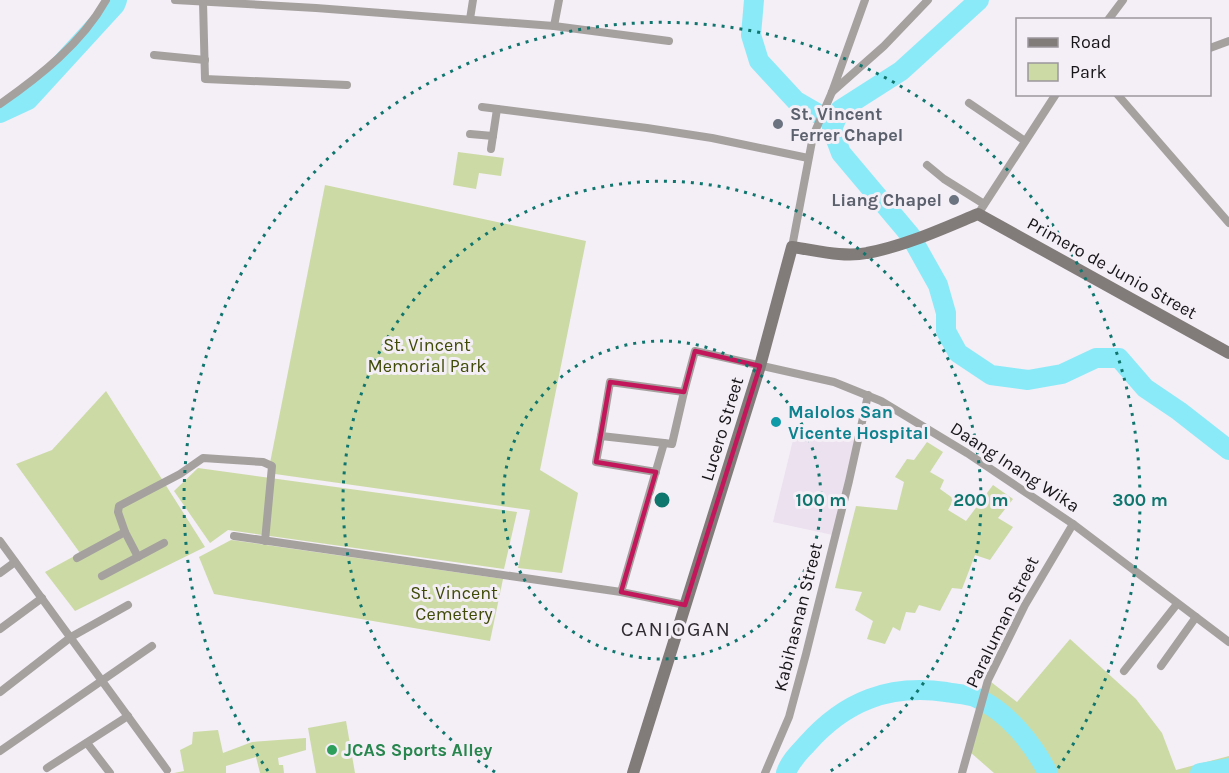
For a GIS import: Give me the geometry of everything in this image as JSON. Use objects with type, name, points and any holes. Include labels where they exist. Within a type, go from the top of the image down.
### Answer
[{"type":"street","points":[[0,104],[61,55],[74,42],[106,0]]},
{"type":"street","points":[[175,0],[316,4],[554,26],[669,40]]},
{"type":"street","points":[[470,19],[473,0]]},
{"type":"street","points":[[554,26],[559,0]]},
{"type":"street","name":"Lucero Street","points":[[633,773],[760,366],[792,248],[813,136],[832,92],[865,0]]},
{"type":"street","points":[[832,92],[884,46],[928,0]]},
{"type":"street","points":[[1110,18],[1123,0]]},
{"type":"street","points":[[203,2],[205,79],[347,85]]},
{"type":"street","points":[[1211,47],[1229,41]]},
{"type":"street","points":[[154,55],[205,60]]},
{"type":"street","points":[[792,248],[842,254],[865,254],[920,237],[981,209],[1055,96]]},
{"type":"street","points":[[1119,96],[1229,223]]},
{"type":"street","points":[[969,103],[1025,141]]},
{"type":"street","points":[[482,107],[712,138],[808,158]]},
{"type":"street","points":[[491,148],[497,109]]},
{"type":"street","points":[[470,134],[493,136]]},
{"type":"street","points":[[927,165],[981,209]]},
{"type":"street","name":"Primero de Junio Street","points":[[981,209],[1229,353]]},
{"type":"street","name":"Daang Inang Wika","points":[[684,392],[695,351],[834,382],[867,395],[968,453],[1073,524],[1229,642]]},
{"type":"street","points":[[602,436],[672,444],[684,392],[610,382],[596,462],[656,472]]},
{"type":"street","name":"Kabihasnan Street","points":[[765,773],[789,717],[807,654],[849,481],[867,395]]},
{"type":"street","points":[[621,592],[664,443]]},
{"type":"street","points":[[138,557],[125,532],[118,512],[119,506],[180,474],[203,458],[263,462],[272,466],[265,541]]},
{"type":"street","name":"Paraluman Street","points":[[962,773],[988,680],[1025,605],[1073,524]]},
{"type":"street","points":[[77,558],[125,532]]},
{"type":"street","points":[[234,536],[621,592],[685,605]]},
{"type":"street","points":[[0,541],[167,770]]},
{"type":"street","points":[[102,576],[164,543]]},
{"type":"street","points":[[0,573],[15,562]]},
{"type":"street","points":[[0,629],[42,598]]},
{"type":"street","points":[[1124,671],[1178,604]]},
{"type":"street","points":[[0,692],[71,637],[128,605]]},
{"type":"street","points":[[1161,666],[1196,617]]},
{"type":"street","points":[[0,751],[152,646]]},
{"type":"street","points":[[47,768],[128,716]]},
{"type":"street","points":[[87,743],[110,773]]},
{"type":"highlighted area","points":[[695,351],[760,366],[685,605],[621,592],[656,472],[596,462],[610,382],[684,392]]},
{"type":"shaded area","points":[[795,432],[856,440],[833,535],[773,522]]},
{"type":"green space","points":[[458,152],[504,158],[501,176],[479,173],[476,189],[453,185]]},
{"type":"green space","name":"St. Vincent Memorial Park","points":[[325,185],[586,241],[540,470],[578,493],[562,573],[518,568],[530,510],[268,473]]},
{"type":"green space","points":[[106,391],[205,547],[75,611],[45,572],[80,553],[16,464],[52,450]]},
{"type":"green space","points":[[927,442],[943,452],[930,472],[944,480],[940,489],[954,499],[948,510],[966,521],[993,485],[1013,499],[998,518],[1013,527],[990,560],[975,555],[962,589],[952,588],[940,611],[919,605],[915,613],[906,612],[900,631],[893,627],[885,644],[867,639],[873,621],[855,610],[862,592],[835,588],[856,506],[897,510],[904,482],[895,477],[907,459],[914,460]]},
{"type":"green space","points":[[198,468],[517,512],[504,569],[228,530],[210,543],[174,491]]},
{"type":"green space","name":"St. Vincent Cemetery","points":[[231,540],[503,579],[490,641],[214,594],[199,557]]},
{"type":"green space","points":[[1070,639],[1136,699],[1162,733],[1176,770],[1229,756],[1229,773],[994,773],[970,752],[991,682],[1017,702]]},
{"type":"green space","name":"JCAS Sports Alley","points":[[346,721],[355,773],[316,773],[308,728]]},
{"type":"green space","points":[[218,730],[223,753],[252,742],[306,738],[306,750],[278,758],[279,765],[283,765],[284,773],[260,773],[256,757],[226,766],[226,773],[174,773],[184,771],[180,750],[192,744],[193,732]]},
{"type":"waterway","points":[[0,113],[28,100],[115,5],[117,0]]},
{"type":"waterway","points":[[754,0],[751,35],[759,61],[796,101],[834,123]]},
{"type":"waterway","points":[[979,0],[901,71],[840,110],[832,129],[841,153],[910,235],[938,285],[946,313],[946,331],[958,353],[991,375],[1028,380],[1062,374],[1096,358],[1119,358],[1145,388],[1229,450]]},
{"type":"waterway","points":[[786,773],[795,757],[822,729],[853,707],[887,694],[925,690],[970,696],[988,704],[1019,730],[1048,773]]},
{"type":"waterway","points":[[1200,773],[1229,768]]},
{"type":"place","name":"St. Vincent Ferrer Chapel","points":[[778,124]]},
{"type":"place","name":"Liang Chapel","points":[[954,200]]},
{"type":"place","name":"Malolos San Vicente Hospital","points":[[776,422]]},
{"type":"place","name":"JCAS Sports Alley","points":[[332,750]]},
{"type":"district","name":"CANIOGAN","points":[[676,629]]}]
